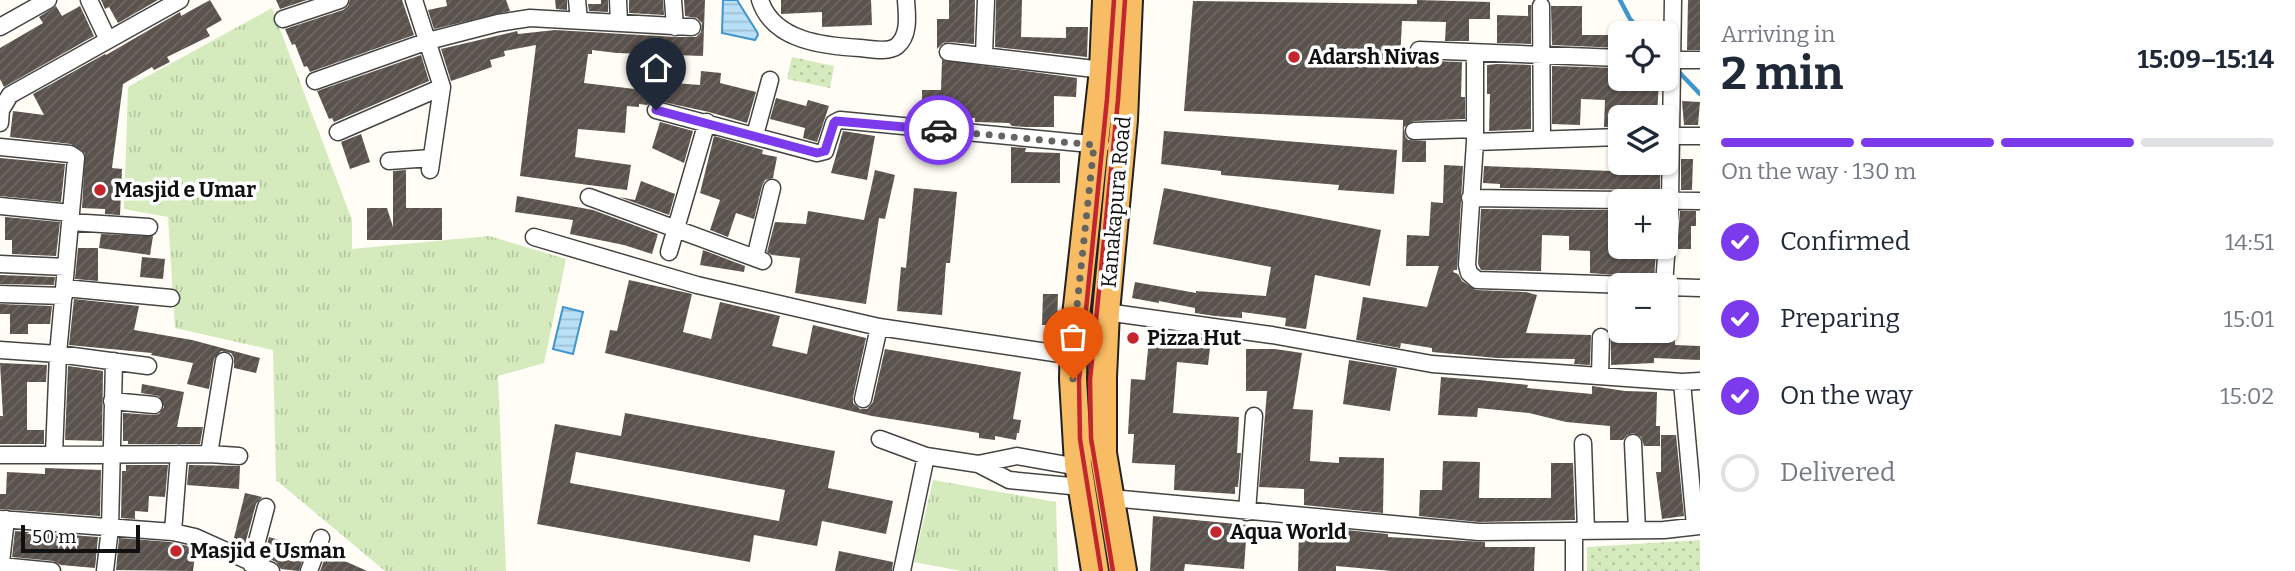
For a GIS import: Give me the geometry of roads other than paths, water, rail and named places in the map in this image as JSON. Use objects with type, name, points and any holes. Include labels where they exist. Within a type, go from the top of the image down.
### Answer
[{"type":"highway","name":"Kanakapura Road","points":[[1106,0],[1103,70],[1107,146],[1103,453],[1123,571]]},
{"type":"highway","name":"Kanakapura Road","points":[[1095,571],[1080,475],[1073,379],[1074,334],[1107,146],[1128,69],[1129,0]]},
{"type":"street","points":[[0,27],[48,0]]},
{"type":"street","points":[[89,0],[108,40]]},
{"type":"street","points":[[0,123],[1,110],[10,95],[180,0]]},
{"type":"street","points":[[283,19],[340,0]]},
{"type":"street","points":[[389,161],[431,164],[443,87],[414,0]]},
{"type":"street","points":[[577,0],[579,20]]},
{"type":"street","points":[[618,0],[619,23]]},
{"type":"street","points":[[673,0],[675,27]]},
{"type":"street","points":[[760,0],[770,19],[783,30],[818,46],[881,50],[895,48],[903,39],[907,27],[906,0]]},
{"type":"street","points":[[984,55],[986,0]]},
{"type":"street","points":[[1672,21],[1673,0]]},
{"type":"street","points":[[1541,6],[1542,140]]},
{"type":"street","points":[[315,81],[428,41],[498,23],[530,18],[692,27]]},
{"type":"street","points":[[1419,50],[1608,58]]},
{"type":"street","points":[[948,52],[1103,70]]},
{"type":"street","points":[[1475,54],[1475,136],[1467,265],[1469,273],[1477,280],[1608,284]]},
{"type":"street","points":[[1678,60],[1700,60]]},
{"type":"street","points":[[755,135],[770,80]]},
{"type":"street","points":[[338,132],[443,87]]},
{"type":"street","points":[[656,110],[822,152],[827,147],[834,123],[840,120],[1107,146]]},
{"type":"street","points":[[669,252],[707,122]]},
{"type":"street","points":[[1414,131],[1542,140],[1608,137]]},
{"type":"street","points":[[1678,136],[1700,136]]},
{"type":"street","points":[[0,147],[73,155],[76,160],[58,354],[54,454]]},
{"type":"street","points":[[589,197],[759,259],[772,188]]},
{"type":"street","points":[[1470,198],[1608,200]]},
{"type":"street","points":[[1678,201],[1700,201]]},
{"type":"street","points":[[0,206],[149,227]]},
{"type":"street","points":[[534,237],[697,285],[878,327],[1074,356]]},
{"type":"street","points":[[0,264],[66,267]]},
{"type":"street","points":[[1678,287],[1700,288]]},
{"type":"street","points":[[0,295],[64,292],[171,298]]},
{"type":"street","points":[[1106,312],[1272,335],[1432,365],[1700,381]]},
{"type":"street","points":[[863,400],[878,327]]},
{"type":"street","points":[[1600,376],[1601,337]]},
{"type":"street","points":[[0,350],[58,354],[148,366]]},
{"type":"street","points":[[105,571],[110,528],[114,361]]},
{"type":"street","points":[[209,454],[225,361]]},
{"type":"street","points":[[1111,498],[1479,532],[1664,530],[1697,526],[1682,382]]},
{"type":"street","points":[[112,401],[154,405]]},
{"type":"street","points":[[1247,512],[1254,416]]},
{"type":"street","points":[[880,439],[926,457],[978,464],[1017,456],[1067,465],[1080,475]]},
{"type":"street","points":[[1574,571],[1580,531],[1583,443]]},
{"type":"street","points":[[1633,443],[1637,530]]},
{"type":"street","points":[[173,532],[179,454]]},
{"type":"street","points":[[0,455],[209,454],[239,457]]},
{"type":"street","points":[[902,571],[926,457]]},
{"type":"street","points":[[978,464],[1009,480],[1080,475]]},
{"type":"street","points":[[251,564],[266,507]]},
{"type":"street","points":[[52,571],[0,569],[3,519],[173,532],[195,537],[271,571]]},
{"type":"street","points":[[309,571],[321,538]]},
{"type":"water","points":[[723,0],[737,0],[757,32],[755,40],[722,33]]},
{"type":"water","points":[[563,307],[583,312],[573,354],[553,349]]},
{"type":"waterway","points":[[1620,0],[1632,21]]},
{"type":"waterway","points":[[1678,71],[1700,94]]},
{"type":"railway","points":[[1101,571],[1080,439],[1079,380],[1107,99],[1114,0]]},
{"type":"railway","points":[[1113,571],[1091,438],[1090,380],[1118,100],[1125,0]]},
{"type":"place","name":"Adarsh Nivas","points":[[1294,57]]},
{"type":"place","name":"Masjid e Umar","points":[[100,190]]},
{"type":"place","name":"Pizza Hut","points":[[1133,338]]},
{"type":"place","name":"Aqua World","points":[[1216,532]]},
{"type":"place","name":"Masjid e Usman","points":[[176,551]]}]
